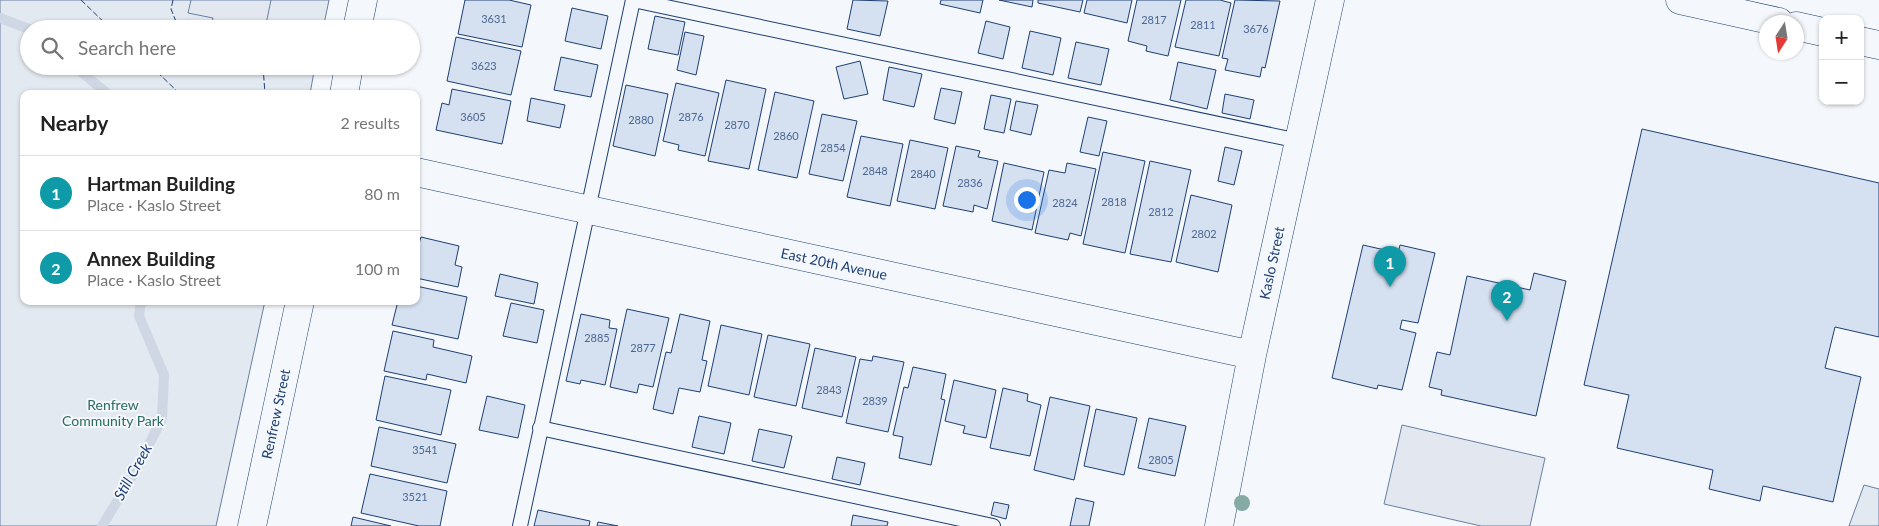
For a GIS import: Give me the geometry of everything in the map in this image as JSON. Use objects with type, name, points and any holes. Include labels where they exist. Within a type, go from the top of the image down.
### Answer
[{"type":"street","points":[[359,20],[364,0]]},
{"type":"street","name":"Kaslo Street","points":[[1219,526],[1252,355],[1330,0]]},
{"type":"street","points":[[1680,0],[1759,17]]},
{"type":"street","points":[[1804,28],[1819,31]]},
{"type":"street","points":[[1864,42],[1879,45]]},
{"type":"street","points":[[345,90],[348,75]]},
{"type":"street","name":"East 20th Avenue","points":[[420,173],[1252,355]]},
{"type":"street","name":"Renfrew Street","points":[[252,526],[299,305]]},
{"type":"lane","points":[[520,526],[633,0],[1298,142]]},
{"type":"lane","points":[[540,428],[994,526]]},
{"type":"green space","name":"Renfrew Community Park","points":[[0,0],[329,0],[325,20],[20,20],[20,75],[313,75],[311,90],[20,90],[20,305],[264,305],[216,526],[0,526]]},
{"type":"green space","points":[[1864,485],[1879,489],[1879,526],[1849,526]]},
{"type":"shaded area","points":[[191,0],[271,0],[267,20],[212,20],[213,18],[188,13]]},
{"type":"shaded area","points":[[1402,425],[1545,458],[1530,526],[1481,526],[1384,504]]},
{"type":"building","points":[[465,0],[509,0],[531,5],[522,47],[458,34]]},
{"type":"building","points":[[853,0],[888,1],[880,36],[847,29]]},
{"type":"building","points":[[941,0],[983,0],[980,13],[940,4]]},
{"type":"building","points":[[999,0],[1033,0],[1032,7]]},
{"type":"building","points":[[1038,0],[1083,0],[1080,12],[1038,3]]},
{"type":"building","points":[[1087,0],[1132,0],[1127,23],[1084,13]]},
{"type":"building","points":[[1137,0],[1181,0],[1168,56],[1146,51],[1147,46],[1128,41]]},
{"type":"building","points":[[1186,0],[1220,0],[1231,3],[1219,56],[1175,47]]},
{"type":"building","points":[[1235,0],[1280,1],[1265,68],[1262,67],[1260,77],[1225,70],[1228,59],[1222,58]]},
{"type":"building","points":[[572,8],[608,16],[601,49],[565,41]]},
{"type":"building","points":[[655,16],[685,22],[678,55],[648,49]]},
{"type":"building","points":[[986,21],[1010,27],[1003,59],[978,53]]},
{"type":"building","points":[[1030,31],[1061,38],[1053,75],[1022,68]]},
{"type":"building","points":[[685,32],[704,36],[696,75],[677,70]]},
{"type":"building","points":[[456,37],[521,51],[511,95],[447,81]]},
{"type":"building","points":[[1076,42],[1109,49],[1101,85],[1068,78]]},
{"type":"building","points":[[561,57],[598,65],[591,97],[554,90]]},
{"type":"building","points":[[860,61],[868,94],[844,99],[836,67]]},
{"type":"building","points":[[1178,62],[1216,70],[1207,109],[1170,100]]},
{"type":"building","points":[[889,67],[922,74],[914,107],[883,100]]},
{"type":"building","points":[[726,80],[766,89],[749,169],[708,161]]},
{"type":"building","points":[[676,83],[719,93],[705,156],[678,150],[679,145],[663,141]]},
{"type":"building","points":[[626,85],[668,94],[655,156],[613,146]]},
{"type":"building","points":[[941,88],[962,92],[955,124],[934,119]]},
{"type":"building","points":[[452,89],[511,101],[502,144],[436,130],[442,103],[449,105]]},
{"type":"building","points":[[775,92],[814,101],[797,178],[758,170]]},
{"type":"building","points":[[1225,94],[1254,100],[1250,119],[1222,113]]},
{"type":"building","points":[[991,95],[1011,99],[1004,133],[984,129]]},
{"type":"building","points":[[531,98],[565,105],[560,128],[527,121]]},
{"type":"building","points":[[1016,101],[1038,105],[1031,135],[1010,130]]},
{"type":"building","points":[[822,114],[857,121],[843,181],[809,174]]},
{"type":"building","points":[[1088,117],[1107,121],[1099,156],[1080,152]]},
{"type":"building","points":[[1642,129],[1879,183],[1879,337],[1835,327],[1825,368],[1861,377],[1833,502],[1763,486],[1760,501],[1709,489],[1713,470],[1617,448],[1629,395],[1584,385]]},
{"type":"building","points":[[861,136],[903,144],[890,206],[847,197]]},
{"type":"building","points":[[910,140],[948,148],[935,209],[897,201]]},
{"type":"building","points":[[956,146],[980,151],[978,157],[998,161],[987,209],[974,205],[973,212],[943,206]]},
{"type":"building","points":[[1225,147],[1242,151],[1234,185],[1218,181]]},
{"type":"building","points":[[1103,152],[1145,161],[1125,253],[1083,244]]},
{"type":"building","points":[[1150,161],[1191,170],[1171,262],[1130,254]]},
{"type":"building","points":[[1004,163],[1044,172],[1032,230],[992,221]]},
{"type":"building","points":[[1067,163],[1096,169],[1081,236],[1070,233],[1068,240],[1035,233],[1049,170],[1065,173]]},
{"type":"building","points":[[1191,195],[1232,205],[1218,272],[1176,262]]},
{"type":"building","points":[[421,237],[459,246],[455,265],[462,267],[458,287],[420,279]]},
{"type":"building","points":[[1363,245],[1398,253],[1400,245],[1435,253],[1418,323],[1402,320],[1400,329],[1416,333],[1402,390],[1378,385],[1377,389],[1332,378]]},
{"type":"building","points":[[1534,273],[1566,281],[1536,416],[1441,395],[1442,390],[1429,387],[1437,352],[1450,355],[1467,276],[1530,290]]},
{"type":"building","points":[[500,274],[538,283],[534,304],[495,296]]},
{"type":"building","points":[[420,287],[467,297],[458,339],[392,325],[397,305],[420,305]]},
{"type":"building","points":[[511,303],[544,310],[537,343],[503,336]]},
{"type":"building","points":[[627,309],[669,318],[653,387],[639,384],[637,393],[610,387]]},
{"type":"building","points":[[581,314],[610,320],[609,328],[617,329],[605,385],[581,380],[580,384],[566,381]]},
{"type":"building","points":[[680,314],[710,321],[702,360],[707,361],[700,392],[679,388],[673,414],[653,409],[666,352],[671,353]]},
{"type":"building","points":[[721,325],[762,334],[749,395],[708,386]]},
{"type":"building","points":[[393,331],[434,340],[433,347],[472,356],[466,383],[427,374],[426,380],[384,371]]},
{"type":"building","points":[[768,335],[810,344],[796,406],[754,397]]},
{"type":"building","points":[[815,348],[856,357],[842,417],[802,408]]},
{"type":"building","points":[[873,356],[904,362],[888,432],[846,423],[860,359],[872,361]]},
{"type":"building","points":[[913,367],[946,374],[941,399],[945,400],[931,465],[899,458],[903,437],[893,435],[904,387],[908,388]]},
{"type":"building","points":[[385,376],[451,390],[441,435],[376,420]]},
{"type":"building","points":[[954,380],[996,390],[986,438],[963,433],[965,426],[945,421]]},
{"type":"building","points":[[1003,388],[1028,394],[1027,401],[1041,405],[1030,456],[990,448]]},
{"type":"building","points":[[487,396],[525,405],[518,438],[479,430]]},
{"type":"building","points":[[1050,397],[1090,406],[1074,480],[1034,470]]},
{"type":"building","points":[[1096,409],[1137,418],[1124,475],[1084,466]]},
{"type":"building","points":[[699,416],[731,423],[724,454],[692,447]]},
{"type":"building","points":[[1149,418],[1186,426],[1175,476],[1138,468]]},
{"type":"building","points":[[379,427],[456,444],[447,483],[371,466]]},
{"type":"building","points":[[759,429],[792,436],[784,468],[752,461]]},
{"type":"building","points":[[837,457],[865,463],[860,485],[832,479]]},
{"type":"building","points":[[370,474],[447,491],[440,526],[419,526],[361,513]]},
{"type":"building","points":[[1076,498],[1094,502],[1089,526],[1070,526]]},
{"type":"building","points":[[994,502],[1009,505],[1006,519],[991,515]]},
{"type":"building","points":[[538,510],[590,521],[589,526],[534,526]]},
{"type":"building","points":[[853,515],[888,522],[887,526],[851,526]]},
{"type":"building","points":[[353,517],[391,526],[351,526]]},
{"type":"building","points":[[598,522],[618,526],[597,526]]},
{"type":"waterway","name":"Still Creek","points":[[0,18],[20,26]]},
{"type":"waterway","name":"Still Creek","points":[[85,75],[103,90]]},
{"type":"waterway","name":"Still Creek","points":[[102,526],[136,470],[162,419],[164,375],[139,316],[140,305]]},
{"type":"fence","points":[[81,0],[102,20]]},
{"type":"fence","points":[[173,0],[171,9],[175,20]]},
{"type":"fence","points":[[160,75],[176,90]]},
{"type":"fence","points":[[264,75],[265,90]]},
{"type":"place","name":"Hartman Building","points":[[1390,287]]},
{"type":"place","name":"Annex Building","points":[[1507,321]]}]
